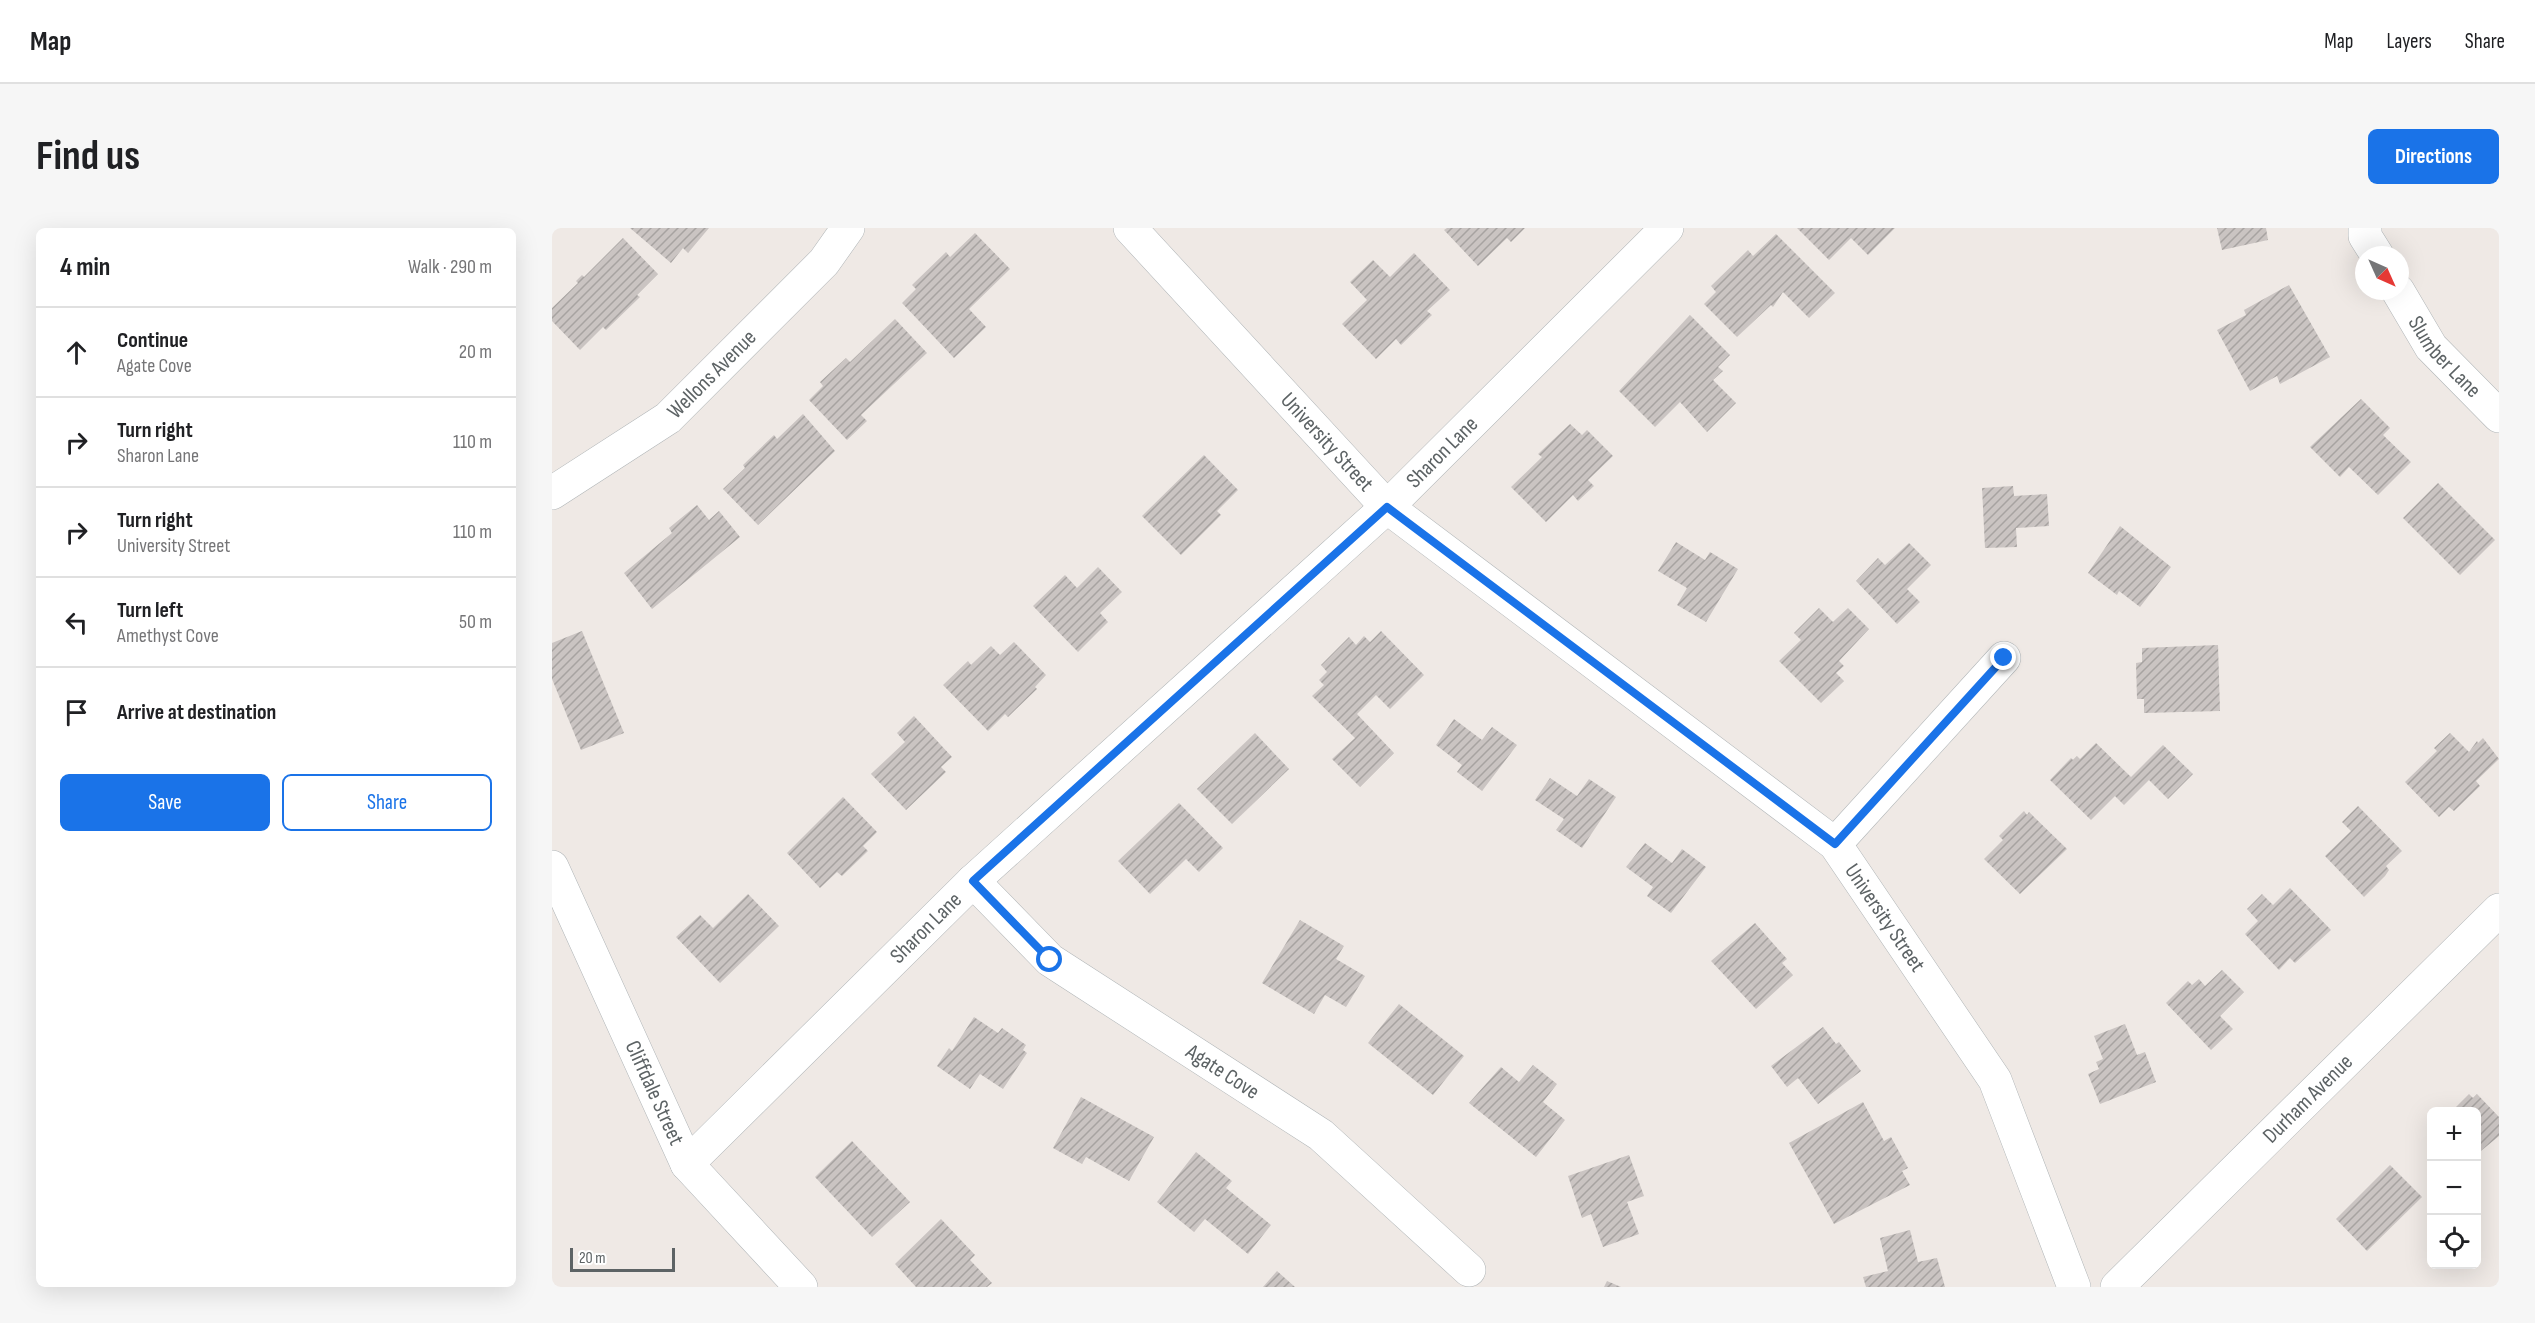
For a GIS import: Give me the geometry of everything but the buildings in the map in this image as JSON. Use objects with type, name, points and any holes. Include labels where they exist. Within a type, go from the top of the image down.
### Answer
[{"type":"street","name":"Wellons Avenue","points":[[552,493],[668,417],[824,262],[848,228]]},
{"type":"street","name":"University Street","points":[[1130,228],[1387,507],[1835,844],[1995,1080],[2074,1287]]},
{"type":"street","name":"Sharon Lane","points":[[687,1164],[973,881],[1387,507],[1667,228]]},
{"type":"street","points":[[2365,228],[2365,236],[2371,246]]},
{"type":"street","name":"Slumber Lane","points":[[2403,300],[2431,347],[2499,416]]},
{"type":"street","points":[[1835,844],[2004,658]]},
{"type":"street","name":"Cliffdale Street","points":[[552,867],[687,1164],[801,1287]]},
{"type":"street","name":"Agate Cove","points":[[973,881],[1050,960],[1321,1135],[1469,1270]]},
{"type":"street","name":"Durham Avenue","points":[[2116,1287],[2499,910]]},
{"type":"route","points":[[1050,960],[973,881],[1387,507],[1835,844],[2004,658]]}]
